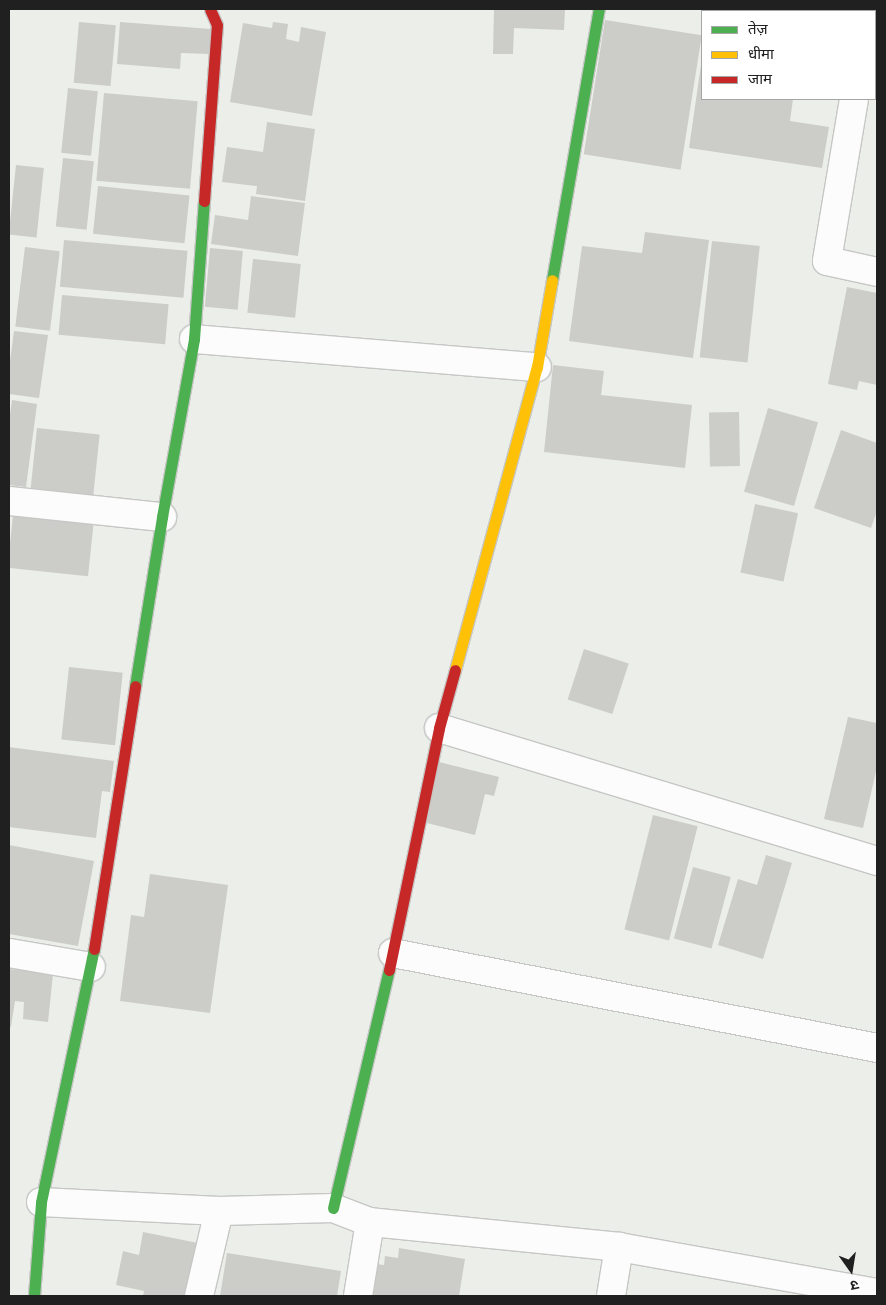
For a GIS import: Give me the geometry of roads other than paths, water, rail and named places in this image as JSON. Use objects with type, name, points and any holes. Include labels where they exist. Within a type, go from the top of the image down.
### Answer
[{"type":"street","points":[[34,1296],[41,1202],[91,967],[162,517],[194,338],[217,25],[210,9]]},
{"type":"street","points":[[333,1208],[393,953],[439,728],[537,367],[599,9]]},
{"type":"street","points":[[854,100],[827,261],[877,272]]},
{"type":"street","points":[[194,338],[537,367]]},
{"type":"street","points":[[9,501],[162,517]]},
{"type":"street","points":[[439,728],[877,861]]},
{"type":"street","points":[[9,953],[91,967]]},
{"type":"street","points":[[393,953],[877,1048]]},
{"type":"street","points":[[41,1202],[219,1211],[333,1208],[370,1222],[619,1247],[864,1293]]},
{"type":"street","points":[[199,1296],[219,1211]]},
{"type":"street","points":[[358,1296],[370,1222]]},
{"type":"street","points":[[612,1296],[619,1247]]}]
